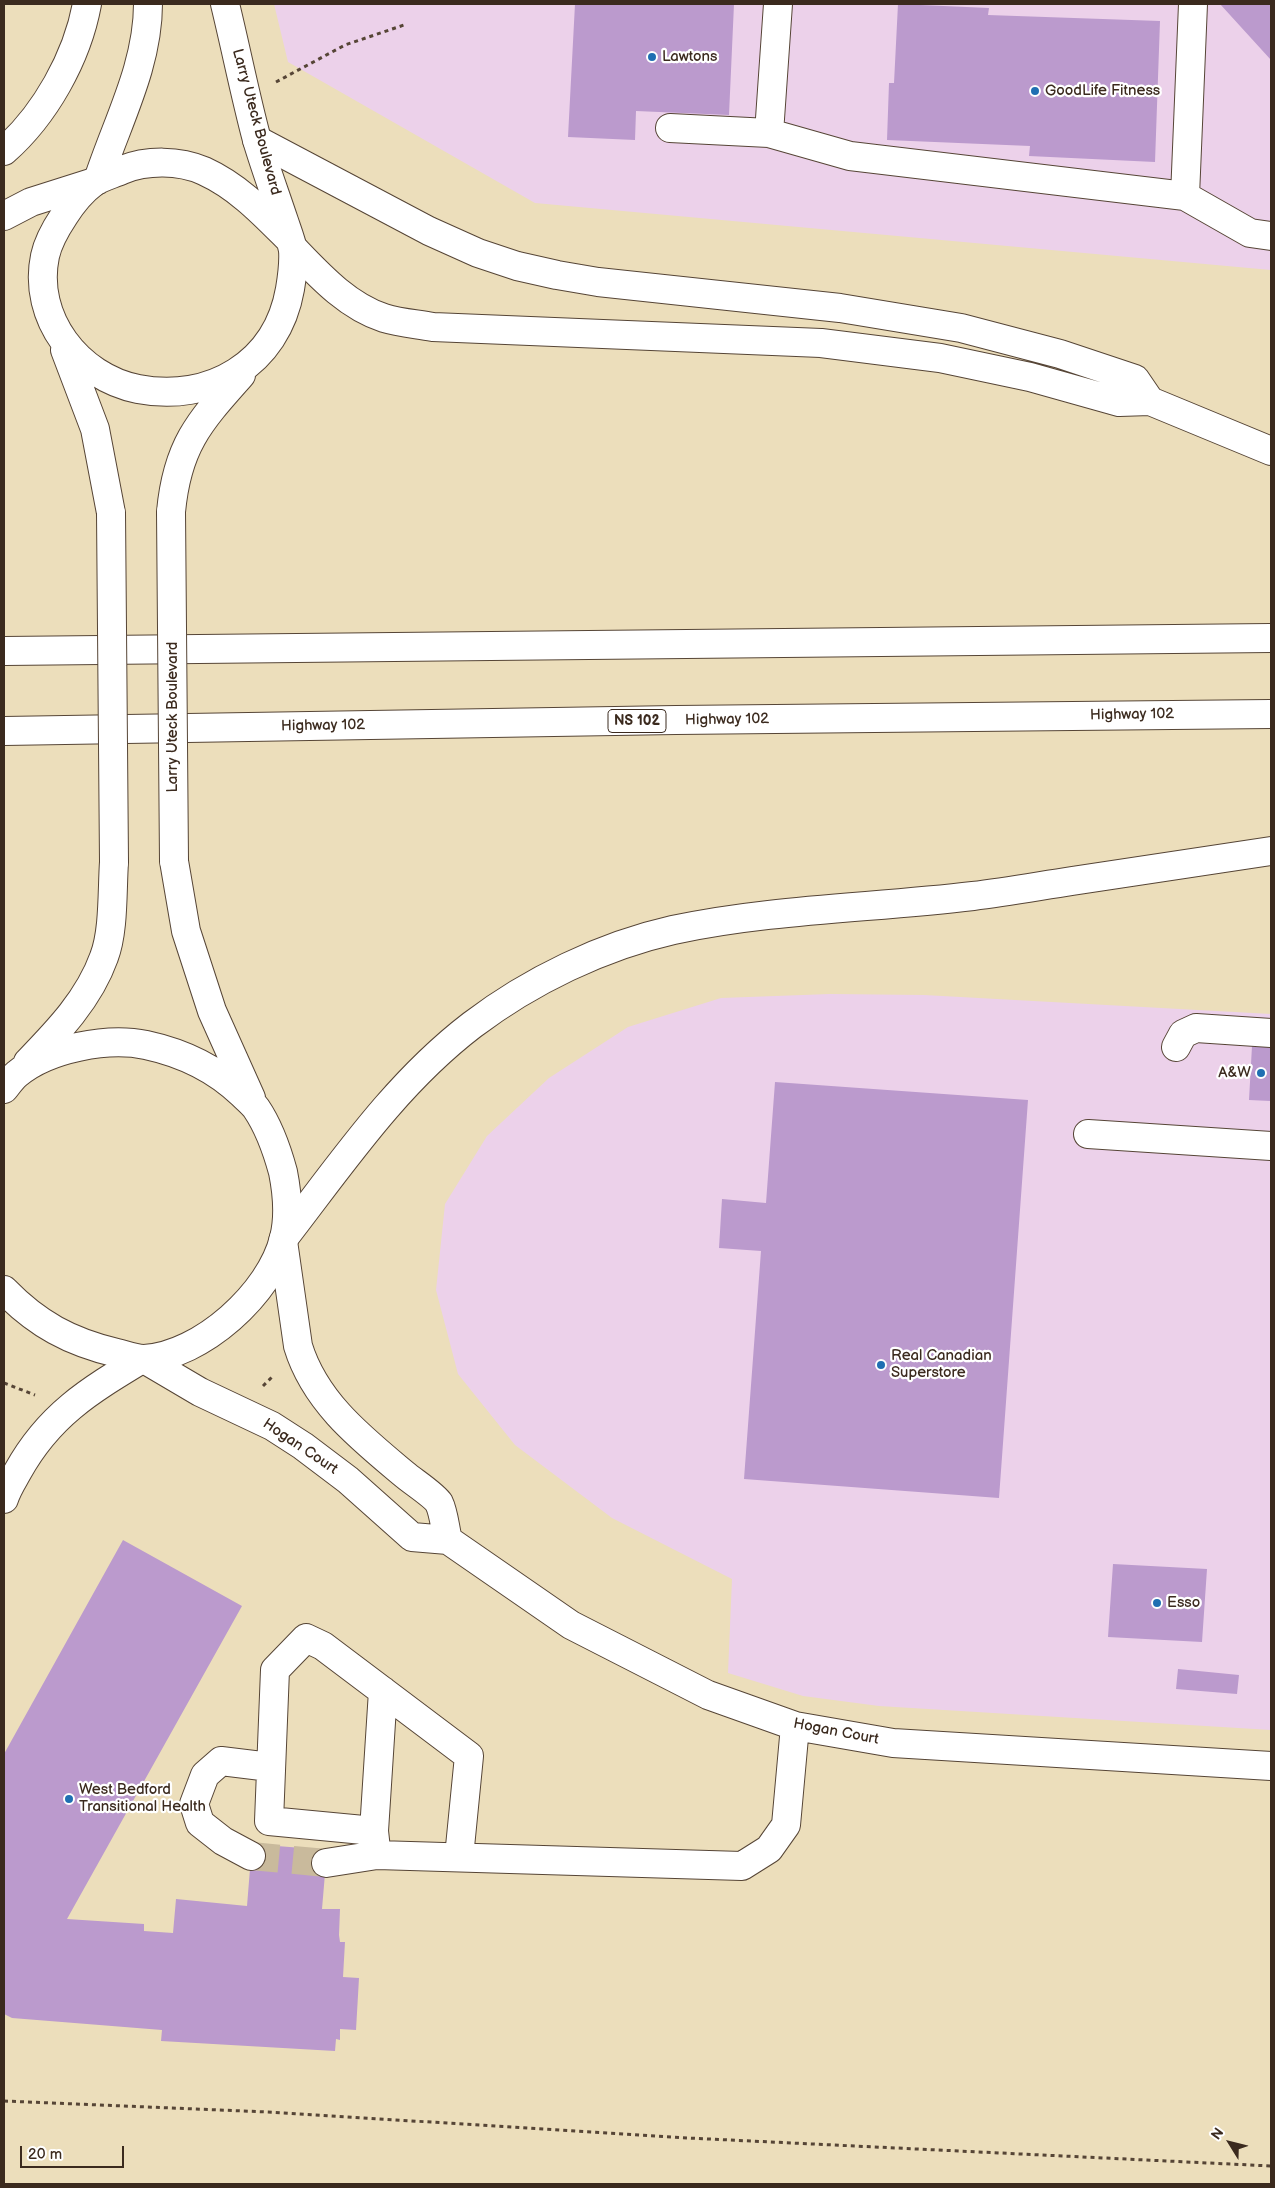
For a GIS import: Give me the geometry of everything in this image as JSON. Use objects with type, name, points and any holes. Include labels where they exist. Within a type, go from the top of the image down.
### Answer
[{"type":"main road","points":[[4,150],[37,115],[58,83],[79,35],[88,4]]},
{"type":"main road","points":[[10,1082],[60,1028],[80,1003],[105,956],[109,929],[114,862],[111,513],[95,429],[47,308],[42,280],[45,255],[55,229],[73,202],[96,181],[141,60],[148,26],[148,4]]},
{"type":"main road","name":"Larry Uteck Boulevard","points":[[225,4],[257,140],[291,244]]},
{"type":"main road","points":[[769,133],[778,4]]},
{"type":"main road","points":[[1186,196],[1193,4]]},
{"type":"main road","points":[[670,128],[769,133],[850,156],[1186,196],[1250,233],[1271,236]]},
{"type":"main road","points":[[257,140],[294,162],[429,231],[478,253],[517,266],[598,282],[840,308],[961,328],[1060,354],[1135,379],[1150,401]]},
{"type":"main road","points":[[4,216],[31,202],[96,181],[130,167],[157,162],[180,164],[203,171],[227,183],[254,203],[291,244],[342,294],[362,308],[382,317],[402,322],[443,327],[821,343],[949,360],[1030,377],[1119,402],[1150,401],[1271,451]]},
{"type":"main road","points":[[57,332],[78,359],[94,371],[121,384],[159,392],[180,392],[202,388],[225,379],[247,365],[268,345],[280,323],[287,303],[292,272],[291,244]]},
{"type":"main road","name":"Larry Uteck Boulevard","points":[[255,1106],[212,1011],[186,932],[174,862],[171,512],[178,467],[194,431],[268,345]]},
{"type":"main road","points":[[4,651],[1271,638]]},
{"type":"main road","name":"Highway 102","points":[[4,731],[1271,714]]},
{"type":"main road","points":[[4,1499],[27,1455],[42,1433],[56,1418],[98,1386],[143,1359],[188,1346],[226,1323],[241,1310],[256,1292],[277,1257],[284,1240],[376,1117],[422,1068],[472,1026],[516,996],[563,970],[620,946],[670,931],[727,920],[974,896],[1271,850]]},
{"type":"main road","points":[[1176,1047],[1183,1034],[1196,1028],[1271,1033]]},
{"type":"main road","points":[[10,1082],[44,1058],[74,1048],[135,1043],[170,1052],[210,1068],[255,1106],[267,1127],[278,1155],[285,1184],[286,1213],[284,1240],[298,1346],[303,1361],[316,1385],[334,1410],[359,1437],[439,1503],[448,1540]]},
{"type":"main road","points":[[1088,1134],[1271,1146]]},
{"type":"main road","points":[[4,1290],[28,1314],[49,1328],[77,1341],[143,1359]]},
{"type":"main road","name":"Hogan Court","points":[[143,1359],[200,1392],[272,1426],[303,1446],[348,1480],[412,1537],[448,1540],[571,1625],[708,1695],[795,1726],[893,1743],[1271,1766]]},
{"type":"main road","points":[[459,1857],[469,1756],[323,1646],[306,1638],[275,1670],[269,1822],[376,1843],[459,1857],[742,1866],[769,1849],[786,1825],[795,1726]]},
{"type":"main road","points":[[376,1843],[383,1691]]},
{"type":"main road","points":[[251,1856],[222,1840],[200,1822],[194,1804],[205,1774],[222,1761],[270,1767]]},
{"type":"main road","points":[[326,1863],[376,1843]]},
{"type":"path","points":[[275,83],[345,45],[404,25]]},
{"type":"path","points":[[256,1392],[277,1373]]},
{"type":"path","points":[[4,1383],[38,1396]]},
{"type":"path","points":[[4,2101],[268,2112],[688,2138],[1271,2166]]},
{"type":"shaded area","points":[[274,4],[1271,4],[1271,270],[535,203],[288,62]]},
{"type":"shaded area","points":[[830,994],[924,995],[1271,1014],[1271,1730],[879,1706],[803,1696],[728,1673],[732,1579],[612,1518],[515,1445],[458,1374],[436,1290],[445,1204],[487,1136],[549,1078],[628,1027],[721,998]]},
{"type":"building","name":"Lawtons","points":[[575,4],[734,4],[729,115],[636,111],[635,140],[568,137]]},
{"type":"building","points":[[898,4],[989,8],[988,15],[1160,21],[1155,162],[1029,156],[1030,146],[887,140],[889,83],[894,83]]},
{"type":"building","points":[[1220,4],[1271,4],[1271,60]]},
{"type":"building","name":"A&W","points":[[1252,1046],[1271,1047],[1271,1101],[1249,1100]]},
{"type":"building","name":"Real Canadian Superstore","points":[[775,1082],[1028,1100],[999,1498],[744,1479],[761,1251],[719,1248],[722,1199],[766,1203]]},
{"type":"building","name":"West Bedford Transitional Health","points":[[123,1540],[242,1606],[67,1919],[144,1924],[144,1931],[173,1933],[176,1899],[247,1906],[252,1844],[327,1850],[322,1909],[340,1909],[340,1942],[345,1942],[343,1977],[359,1978],[356,2030],[340,2029],[340,2040],[336,2039],[335,2051],[161,2041],[162,2030],[12,2018],[4,2014],[4,1754]]},
{"type":"building","name":"Esso","points":[[1113,1564],[1207,1569],[1202,1642],[1108,1637]]},
{"type":"building","points":[[1178,1669],[1239,1675],[1237,1694],[1176,1689]]},
{"type":"tunnel","points":[[251,1856],[326,1863]]},
{"type":"place","name":"Lawtons","points":[[652,57]]},
{"type":"place","name":"GoodLife Fitness","points":[[1035,91]]},
{"type":"place","name":"A&W","points":[[1261,1073]]},
{"type":"place","name":"Real Canadian Superstore","points":[[881,1365]]},
{"type":"place","name":"Esso","points":[[1157,1603]]},
{"type":"place","name":"West Bedford Transitional Health","points":[[69,1799]]}]
